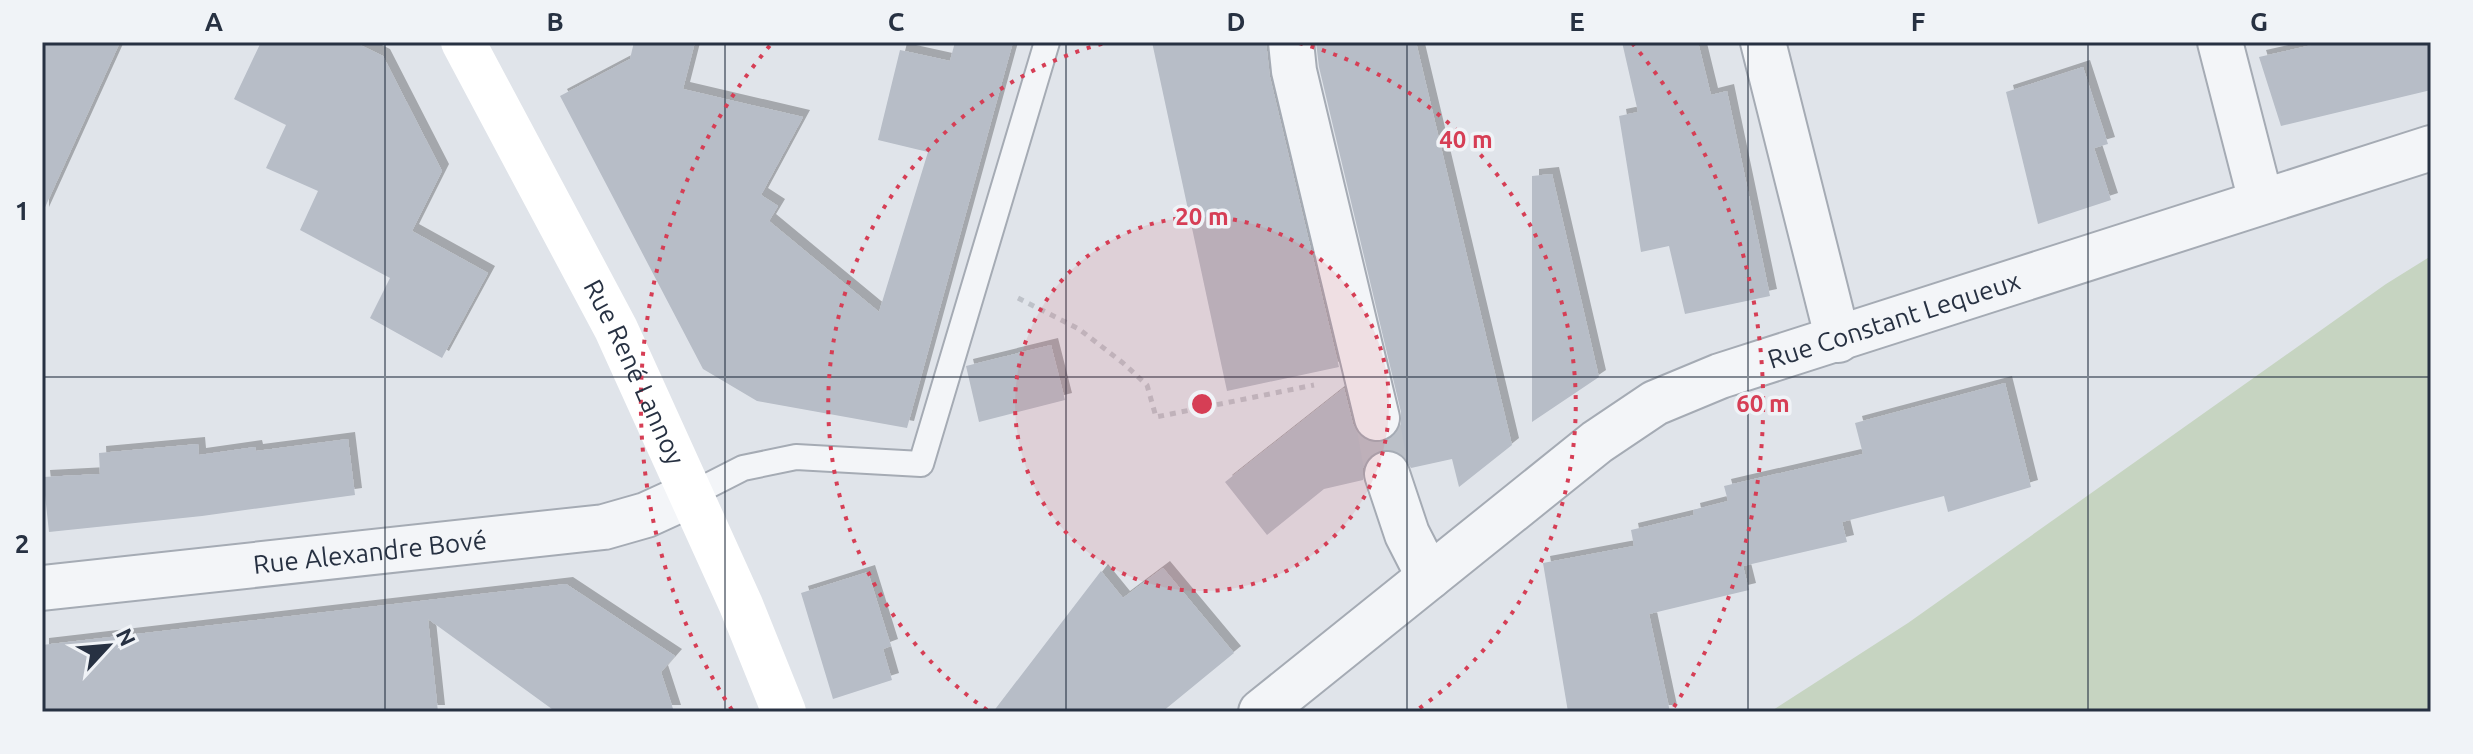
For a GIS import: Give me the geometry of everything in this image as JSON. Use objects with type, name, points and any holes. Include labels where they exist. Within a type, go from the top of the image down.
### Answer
[{"type":"street","name":"Rue René Lannoy","points":[[463,42],[616,329],[741,605],[784,712]]},
{"type":"street","points":[[1291,42],[1294,71],[1377,418]]},
{"type":"street","points":[[1763,42],[1838,340]]},
{"type":"street","points":[[2220,42],[2261,201]]},
{"type":"street","name":"Rue Constant Lequeux","points":[[1261,712],[1597,442],[1655,403],[1720,376],[2431,148]]},
{"type":"street","points":[[1387,474],[1407,534],[1429,577]]},
{"type":"street","name":"Rue Alexandre Bové","points":[[42,588],[604,527],[646,515],[692,494]]},
{"type":"lane","points":[[692,494],[743,468],[796,457],[921,464],[1047,42]]},
{"type":"path","points":[[976,277],[1079,329],[1123,363],[1147,385],[1156,417],[1366,374]]},
{"type":"green space","points":[[2431,256],[2431,712],[1770,712],[1908,623],[2386,284]]},
{"type":"building","points":[[42,42],[120,42],[42,214]]},
{"type":"building","points":[[261,42],[354,42],[383,56],[442,171],[412,231],[488,273],[442,358],[370,318],[390,278],[300,230],[318,191],[266,168],[286,125],[234,99]]},
{"type":"building","points":[[634,42],[695,42],[683,89],[803,117],[761,195],[778,206],[769,221],[879,312],[928,152],[878,140],[900,50],[950,61],[955,42],[1013,42],[907,428],[757,401],[703,369],[560,96],[630,59]]},
{"type":"building","points":[[1152,42],[1266,42],[1270,77],[1339,367],[1227,391]]},
{"type":"building","points":[[1316,42],[1416,42],[1512,445],[1459,487],[1452,459],[1411,468],[1403,455],[1391,449],[1378,451],[1368,458],[1363,468],[1363,480],[1324,489],[1267,535],[1225,482],[1344,388],[1359,436],[1371,442],[1384,442],[1395,436],[1401,424],[1401,412],[1319,67]]},
{"type":"building","points":[[1622,42],[1698,42],[1711,95],[1727,91],[1770,296],[1685,314],[1669,246],[1641,252],[1619,116],[1638,112]]},
{"type":"building","points":[[2325,42],[2431,42],[2431,90],[2281,126],[2259,57]]},
{"type":"building","points":[[2083,67],[2108,144],[2094,148],[2111,200],[2038,224],[2006,92]]},
{"type":"building","points":[[1552,174],[1599,377],[1532,422],[1532,176]]},
{"type":"building","points":[[1051,345],[1065,400],[979,422],[966,366]]},
{"type":"building","points":[[2005,383],[2031,487],[1948,512],[1944,496],[1842,522],[1847,542],[1743,566],[1749,590],[1649,614],[1670,712],[1568,712],[1543,563],[1634,546],[1631,530],[1694,515],[1693,510],[1728,501],[1724,486],[1863,454],[1855,423]]},
{"type":"building","points":[[348,439],[355,495],[202,516],[49,532],[43,477],[100,474],[99,453],[198,444],[199,455]]},
{"type":"building","points":[[1163,568],[1234,653],[1162,712],[993,712],[1101,571],[1123,598]]},
{"type":"building","points":[[868,572],[891,646],[883,649],[892,680],[833,699],[801,593]]},
{"type":"building","points":[[566,584],[675,656],[661,672],[674,712],[556,712],[428,619],[438,712],[42,712],[42,645]]},
{"type":"tunnel","points":[[1377,418],[1387,474]]}]
